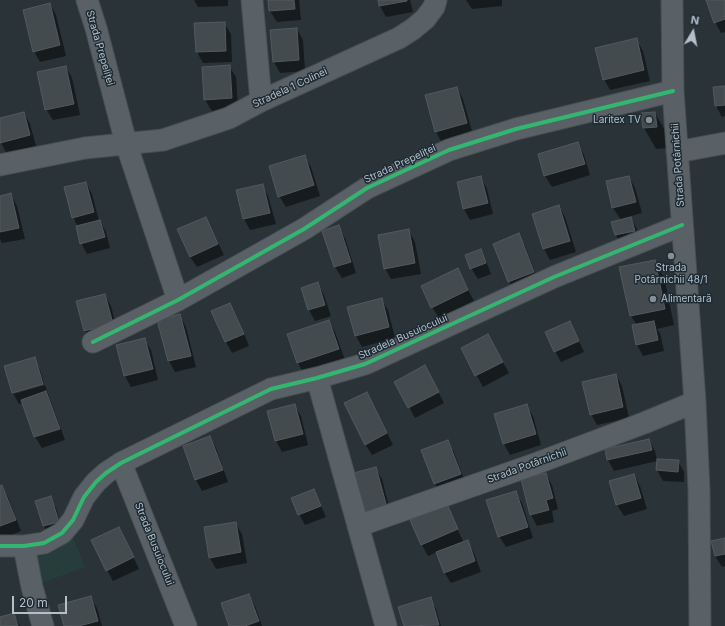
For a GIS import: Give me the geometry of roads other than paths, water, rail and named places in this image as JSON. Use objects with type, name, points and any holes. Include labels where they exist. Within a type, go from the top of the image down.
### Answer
[{"type":"street","name":"Strada Prepeliței","points":[[87,0],[96,28],[126,143],[178,300]]},
{"type":"street","points":[[252,0],[261,101]]},
{"type":"street","name":"Stradela 1 Colinei","points":[[126,143],[163,140],[229,118],[261,101],[399,38],[425,19],[434,7],[436,0]]},
{"type":"street","name":"Strada Potârnichii","points":[[672,0],[673,90],[696,402],[699,490],[700,626]]},
{"type":"street","name":"Strada Prepeliței","points":[[93,342],[178,300],[304,230],[367,188],[449,150],[516,129],[673,90]]},
{"type":"street","points":[[0,166],[85,148],[126,143]]},
{"type":"street","points":[[677,152],[725,143]]},
{"type":"street","name":"Stradela Busuiocului","points":[[24,546],[44,543],[62,533],[73,520],[84,497],[96,482],[121,463],[270,389],[366,364],[554,277],[682,225]]},
{"type":"street","points":[[317,378],[386,626]]},
{"type":"street","name":"Strada Potârnichii","points":[[358,526],[539,462],[696,402]]},
{"type":"street","name":"Strada Busuiocului","points":[[121,463],[186,626]]},
{"type":"street","points":[[0,546],[24,546],[29,574],[43,626]]},
{"type":"place","name":"Laritex TV","points":[[649,120]]},
{"type":"place","name":"Strada Potârnichii 48/1","points":[[671,256]]},
{"type":"place","name":"Alimentară","points":[[653,299]]}]
